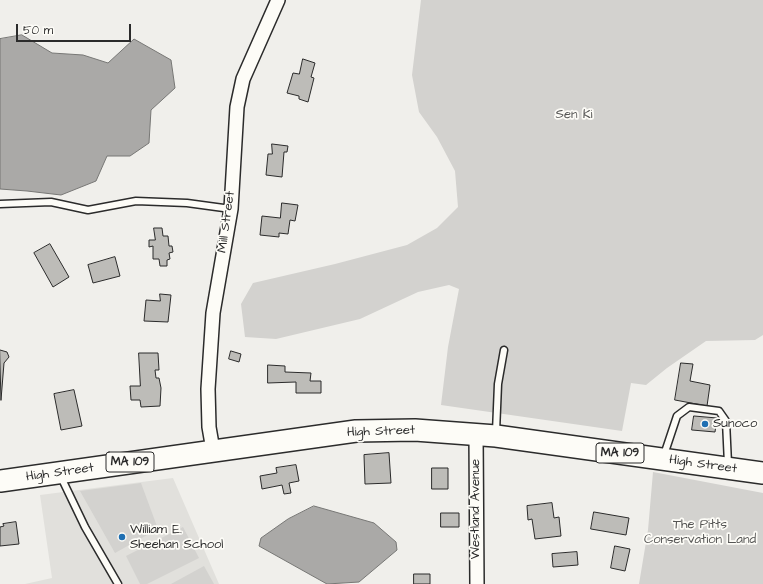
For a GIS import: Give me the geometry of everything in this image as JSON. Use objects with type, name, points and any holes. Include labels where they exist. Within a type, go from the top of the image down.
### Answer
[{"type":"main road","name":"High Street","points":[[0,481],[356,431],[415,430],[486,435],[763,473]]},
{"type":"street","name":"Mill Street","points":[[213,450],[209,427],[208,389],[213,313],[231,209],[237,107],[242,79],[278,0]]},
{"type":"street","name":"Westland Avenue","points":[[477,584],[486,435]]},
{"type":"lane","points":[[0,204],[51,202],[88,210],[136,201],[187,203],[231,209]]},
{"type":"lane","points":[[486,435],[504,350]]},
{"type":"lane","points":[[663,459],[677,416],[689,407],[720,411],[726,421],[728,468]]},
{"type":"lane","points":[[60,473],[85,528],[118,584]]},
{"type":"shaded area","points":[[22,35],[52,53],[83,55],[108,63],[134,39],[171,60],[175,88],[151,110],[149,143],[130,156],[107,156],[96,181],[61,195],[0,189],[0,39]]},
{"type":"shaded area","name":"William E. Sheehan School","points":[[173,478],[219,584],[25,584],[52,578],[40,495]]},
{"type":"shaded area","points":[[314,506],[374,523],[396,542],[397,550],[359,582],[327,584],[259,546],[261,538],[288,519]]},
{"type":"green space","name":"Sen Ki","points":[[421,0],[763,0],[763,335],[755,340],[706,341],[667,368],[646,385],[631,383],[622,431],[441,405],[448,347],[459,289],[449,285],[418,292],[360,319],[276,339],[245,337],[241,304],[253,283],[407,245],[437,228],[458,207],[455,171],[437,137],[419,112],[412,75]]},
{"type":"green space","name":"The Pitts Conservation Land","points":[[653,472],[763,493],[763,584],[639,584],[648,530]]},
{"type":"green space","points":[[141,483],[158,529],[115,553],[80,491]]},
{"type":"green space","points":[[183,527],[199,558],[147,584],[140,584],[126,556]]},
{"type":"green space","points":[[204,566],[214,584],[171,584]]},
{"type":"building","points":[[303,59],[315,63],[311,77],[314,78],[308,102],[299,99],[299,96],[287,93],[293,73],[299,74]]},
{"type":"building","points":[[272,144],[288,146],[287,152],[284,152],[282,177],[266,175],[268,154],[272,154]]},
{"type":"building","points":[[282,203],[298,205],[295,221],[290,220],[288,234],[279,233],[279,237],[260,235],[262,216],[280,218]]},
{"type":"building","points":[[154,228],[162,228],[163,236],[168,236],[169,246],[172,246],[173,252],[169,253],[170,259],[167,260],[167,266],[160,266],[159,259],[153,259],[153,246],[149,247],[149,240],[155,240]]},
{"type":"building","points":[[50,244],[69,277],[53,287],[34,253]]},
{"type":"building","points":[[115,257],[120,276],[93,283],[88,265]]},
{"type":"building","points":[[160,294],[171,295],[168,322],[144,321],[146,300],[160,301]]},
{"type":"building","points":[[0,350],[7,352],[9,357],[4,363],[1,400]]},
{"type":"building","points":[[231,351],[241,354],[239,362],[229,359]]},
{"type":"building","points":[[139,353],[158,353],[159,370],[155,370],[156,378],[159,378],[161,388],[160,406],[141,407],[140,400],[131,400],[130,386],[140,386]]},
{"type":"building","points":[[681,363],[693,364],[690,381],[710,385],[707,406],[675,400]]},
{"type":"building","points":[[268,365],[285,366],[285,372],[311,373],[310,381],[321,381],[321,393],[296,393],[296,382],[268,383]]},
{"type":"building","points":[[74,390],[82,426],[61,430],[54,394]]},
{"type":"building","name":"Sunoco","points":[[694,416],[717,418],[715,432],[692,430]]},
{"type":"building","points":[[389,453],[391,483],[365,484],[364,455]]},
{"type":"building","points":[[296,465],[299,481],[289,483],[291,493],[284,494],[282,485],[262,489],[260,476],[277,473],[276,468]]},
{"type":"building","points":[[432,468],[448,468],[448,489],[432,489]]},
{"type":"building","points":[[552,503],[554,518],[559,517],[561,536],[535,539],[532,519],[528,520],[527,506]]},
{"type":"building","points":[[594,512],[629,518],[626,535],[591,529]]},
{"type":"building","points":[[441,513],[459,513],[459,527],[441,527]]},
{"type":"building","points":[[16,522],[19,544],[0,546],[0,527],[4,526],[3,524]]},
{"type":"building","points":[[615,546],[630,549],[625,571],[611,568]]},
{"type":"building","points":[[577,552],[578,565],[553,567],[552,554]]},
{"type":"building","points":[[414,574],[430,574],[430,584],[414,584]]},
{"type":"place","name":"Sunoco","points":[[705,424]]},
{"type":"place","name":"William E. Sheehan School","points":[[122,537]]}]
